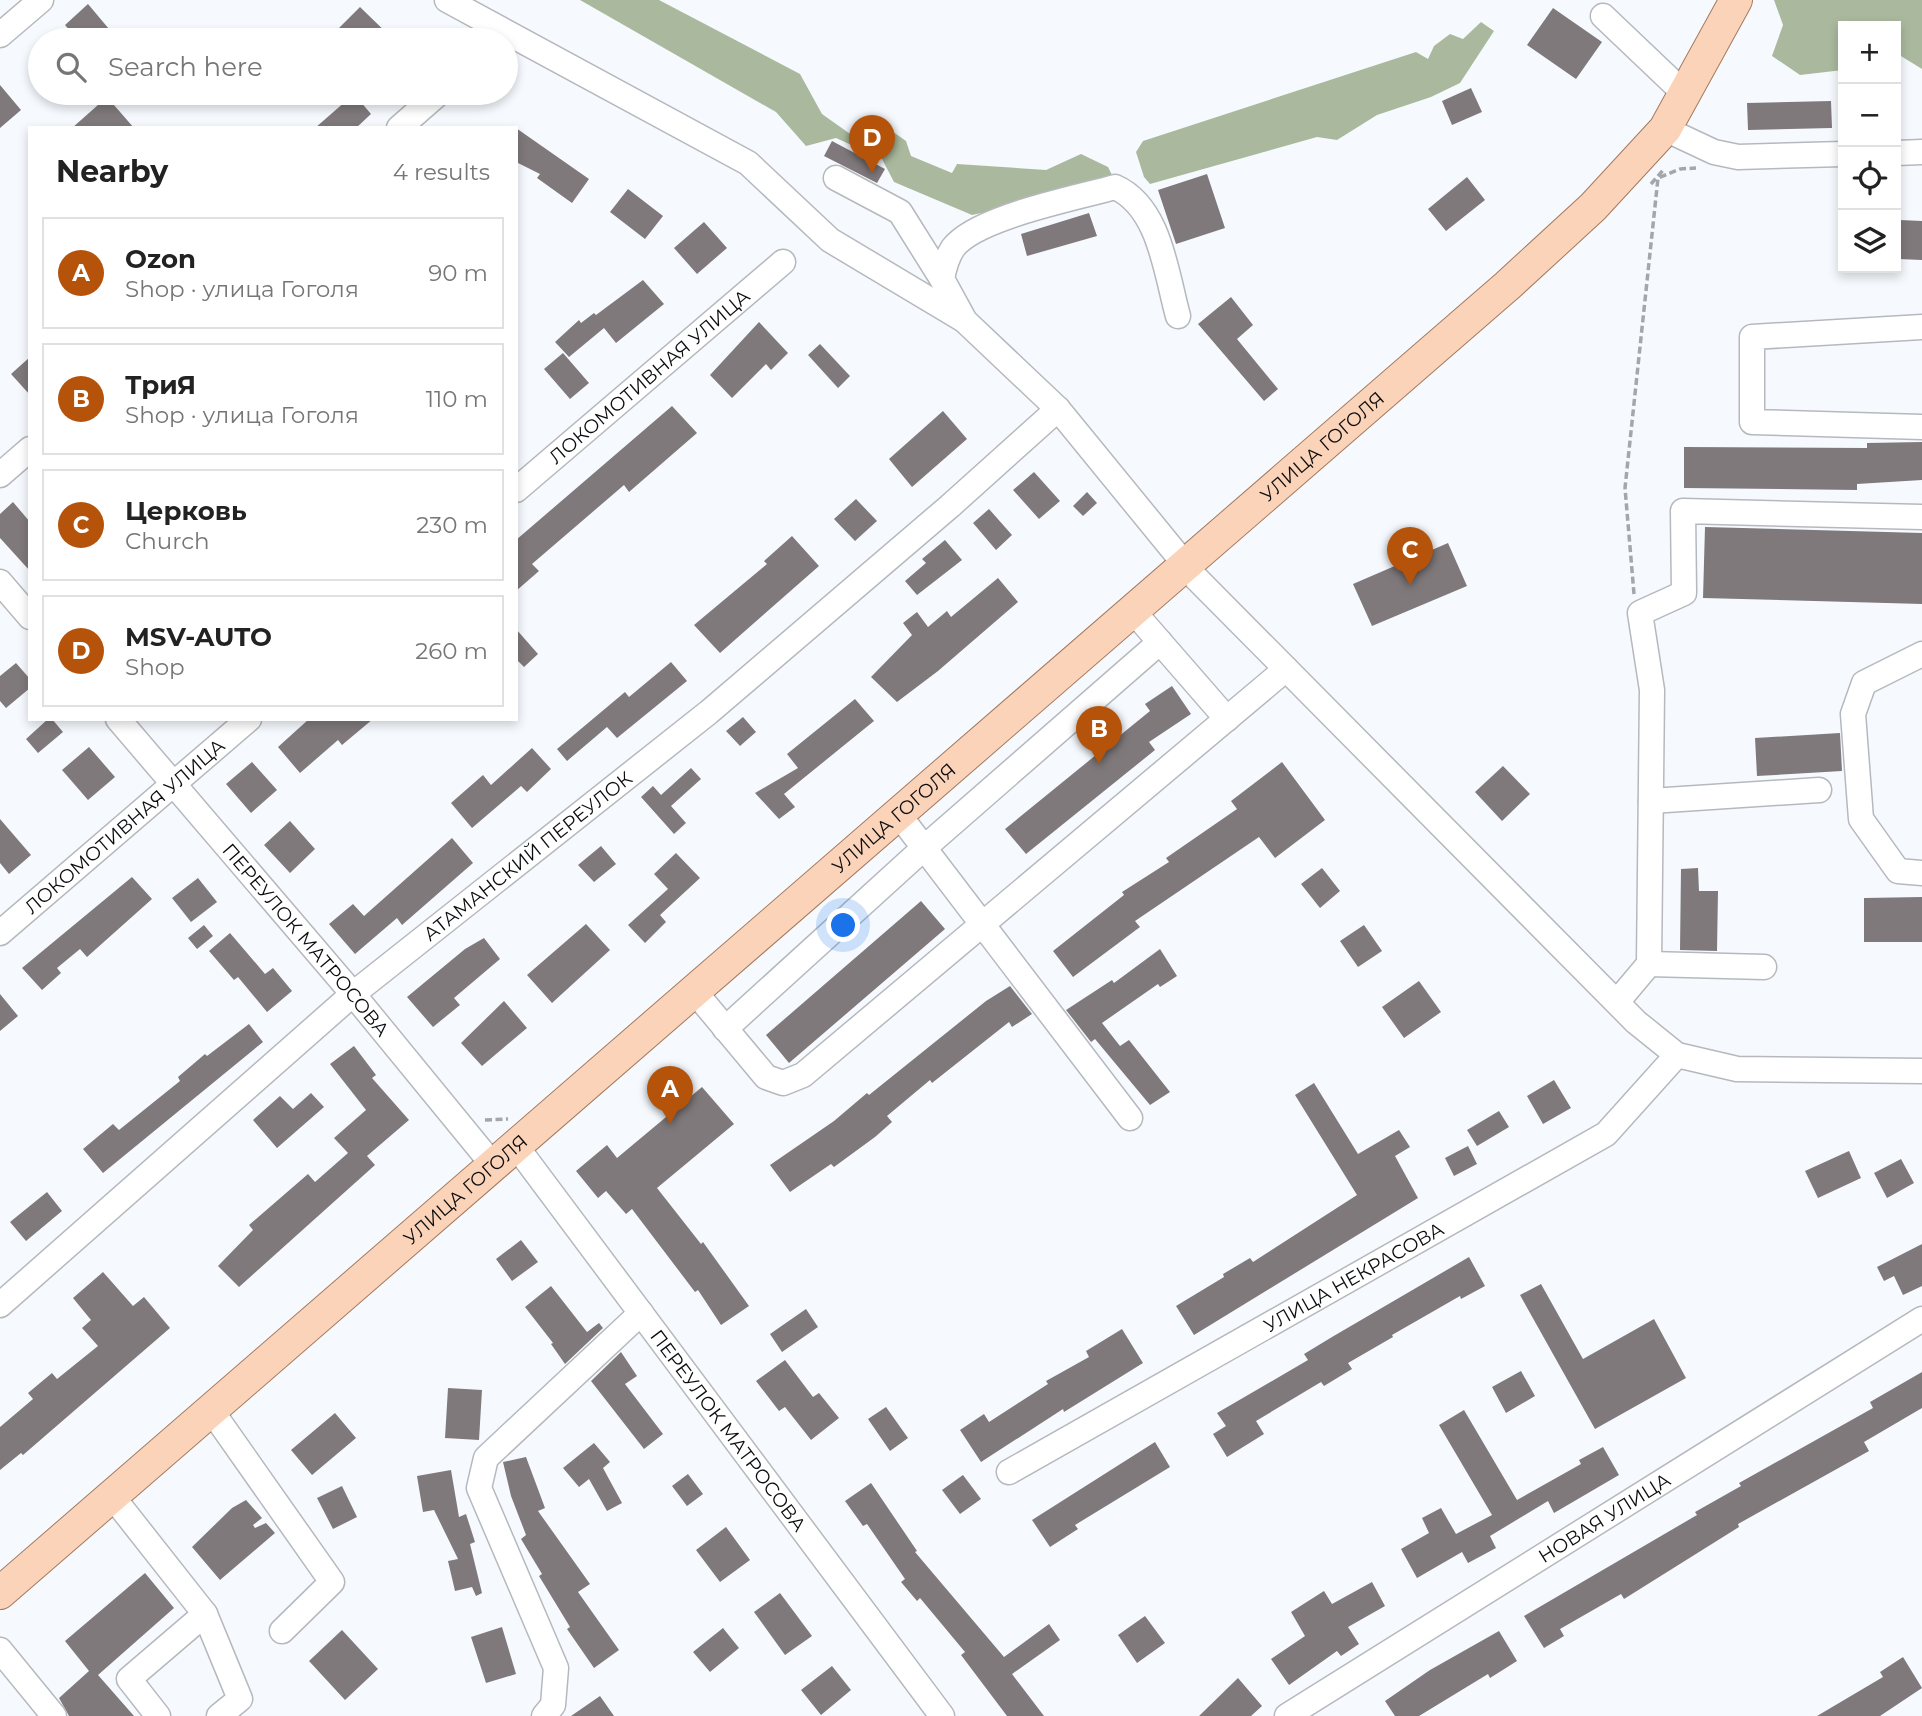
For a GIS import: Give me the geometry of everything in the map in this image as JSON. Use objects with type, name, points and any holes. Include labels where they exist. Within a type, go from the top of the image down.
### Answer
[{"type":"main road","name":"УЛИЦА ГОГОЛЯ","points":[[0,1593],[899,816],[1517,277],[1593,207],[1665,129],[1736,0]]},
{"type":"street","points":[[0,35],[41,0]]},
{"type":"street","points":[[447,0],[489,28]]},
{"type":"street","points":[[1603,16],[1685,94]]},
{"type":"street","points":[[518,45],[748,163],[830,240],[965,321],[1058,410],[1185,566],[1617,1002],[1677,1055],[1737,1069],[1922,1071]]},
{"type":"street","points":[[401,126],[425,105]]},
{"type":"street","points":[[1665,129],[1714,152],[1738,158],[1838,154]]},
{"type":"street","points":[[1901,153],[1922,152]]},
{"type":"street","points":[[836,178],[901,212],[965,321]]},
{"type":"street","points":[[942,279],[953,247],[969,234],[1015,214],[1115,187],[1129,194],[1152,227],[1178,316]]},
{"type":"street","name":"ЛОКОМОТИВНАЯ УЛИЦА","points":[[518,488],[783,262]]},
{"type":"street","points":[[1922,327],[1752,337],[1752,422],[1922,427]]},
{"type":"street","name":"АТАМАНСКИЙ ПЕРЕУЛОК","points":[[0,1305],[353,994],[709,712],[940,515],[1058,410]]},
{"type":"street","points":[[0,475],[28,451]]},
{"type":"street","points":[[1617,1002],[1649,964],[1652,690],[1640,613],[1684,593],[1683,511],[1922,517]]},
{"type":"street","points":[[0,582],[28,615]]},
{"type":"street","points":[[1132,611],[1227,719]]},
{"type":"street","points":[[725,1029],[924,848],[1160,642]]},
{"type":"street","points":[[1922,654],[1864,683],[1853,714],[1861,819],[1898,871],[1922,873]]},
{"type":"street","points":[[695,992],[766,1077],[783,1083],[803,1075],[1286,669]]},
{"type":"street","name":"ПЕРЕУЛОК МАТРОСОВА","points":[[120,721],[353,994],[505,1155],[641,1313],[942,1716]]},
{"type":"street","name":"ЛОКОМОТИВНАЯ УЛИЦА","points":[[0,933],[247,721]]},
{"type":"street","points":[[1651,801],[1819,790]]},
{"type":"street","points":[[899,816],[1130,1118]]},
{"type":"street","points":[[1649,964],[1764,967]]},
{"type":"street","name":"УЛИЦА НЕКРАСОВА","points":[[1009,1472],[1606,1134],[1677,1055]]},
{"type":"street","points":[[544,1716],[553,1704],[556,1668],[479,1488],[486,1458],[641,1313]]},
{"type":"street","name":"НОВАЯ УЛИЦА","points":[[1287,1716],[1922,1319]]},
{"type":"street","points":[[211,1410],[332,1582],[282,1632]]},
{"type":"street","points":[[112,1496],[205,1614],[240,1699],[219,1716]]},
{"type":"street","points":[[158,1716],[129,1679],[205,1614]]},
{"type":"street","points":[[0,1650],[54,1716]]},
{"type":"path","points":[[1640,613],[1635,599],[1625,488],[1658,177],[1681,169],[1702,168]]},
{"type":"green space","points":[[580,0],[659,0],[800,74],[822,114],[853,136],[866,126],[879,122],[906,141],[911,156],[952,173],[957,164],[1046,170],[1081,154],[1108,167],[1112,175],[1102,188],[972,215],[894,182],[882,159],[836,138],[806,146],[776,112]]},
{"type":"green space","points":[[1774,0],[1922,0],[1922,69],[1901,56],[1901,21],[1838,21],[1838,71],[1800,75],[1772,56],[1783,25]]},
{"type":"green space","points":[[1481,22],[1494,31],[1460,83],[1431,97],[1377,115],[1337,140],[1317,137],[1150,184],[1144,177],[1136,152],[1143,141],[1416,52],[1428,59],[1434,46],[1450,34],[1463,39]]},
{"type":"building","points":[[88,4],[108,28],[68,28],[65,25]]},
{"type":"building","points":[[360,7],[382,28],[339,28]]},
{"type":"building","points":[[1553,8],[1602,42],[1576,79],[1527,45]]},
{"type":"building","points":[[0,85],[21,110],[0,128]]},
{"type":"building","points":[[1471,88],[1482,112],[1452,125],[1442,101]]},
{"type":"building","points":[[1831,101],[1832,128],[1748,130],[1747,103]]},
{"type":"building","points":[[98,105],[114,105],[132,126],[74,126]]},
{"type":"building","points":[[341,105],[363,105],[371,114],[358,126],[317,126]]},
{"type":"building","points":[[518,129],[589,179],[572,203],[537,178],[540,174],[518,163]]},
{"type":"building","points":[[832,141],[885,169],[877,183],[824,156]]},
{"type":"building","points":[[1207,174],[1225,228],[1176,244],[1158,190]]},
{"type":"building","points":[[1467,177],[1485,200],[1446,231],[1428,209]]},
{"type":"building","points":[[628,189],[663,216],[645,239],[610,212]]},
{"type":"building","points":[[1089,213],[1097,236],[1027,256],[1021,234]]},
{"type":"building","points":[[1901,220],[1922,221],[1922,260],[1901,259]]},
{"type":"building","points":[[704,222],[727,248],[697,274],[674,248]]},
{"type":"building","points":[[643,280],[664,304],[616,343],[604,328],[569,357],[555,342],[579,320],[581,323],[594,313],[596,315]]},
{"type":"building","points":[[1231,297],[1253,325],[1237,339],[1278,389],[1264,401],[1198,324]]},
{"type":"building","points":[[759,322],[788,353],[771,370],[766,364],[732,398],[710,375]]},
{"type":"building","points":[[820,344],[850,376],[838,388],[808,355]]},
{"type":"building","points":[[563,353],[589,383],[570,399],[544,369]]},
{"type":"building","points":[[28,359],[28,393],[11,374]]},
{"type":"building","points":[[672,406],[697,433],[629,492],[624,485],[532,564],[539,571],[518,589],[518,538]]},
{"type":"building","points":[[943,411],[967,439],[912,487],[889,459]]},
{"type":"building","points":[[1922,442],[1922,480],[1857,484],[1857,490],[1684,488],[1684,447],[1867,448],[1867,443]]},
{"type":"building","points":[[1034,472],[1060,501],[1039,519],[1013,490]]},
{"type":"building","points":[[1087,492],[1097,503],[1083,516],[1073,506]]},
{"type":"building","points":[[856,499],[877,521],[855,541],[834,519]]},
{"type":"building","points":[[13,502],[28,520],[28,569],[0,538],[0,514]]},
{"type":"building","points":[[989,509],[1012,535],[996,550],[973,523]]},
{"type":"building","points":[[1705,527],[1922,533],[1922,604],[1703,598]]},
{"type":"building","points":[[792,536],[819,566],[720,653],[694,625],[767,564],[764,561]]},
{"type":"building","points":[[945,540],[962,560],[917,595],[905,581],[926,563],[922,559]]},
{"type":"building","points":[[1448,543],[1467,586],[1372,626],[1353,584]]},
{"type":"building","points":[[998,578],[1018,602],[938,671],[897,702],[871,677],[912,635],[903,623],[917,612],[928,627],[947,611],[951,617]]},
{"type":"building","points":[[518,631],[538,654],[524,667],[518,661]]},
{"type":"building","points":[[671,662],[687,681],[617,738],[607,727],[567,761],[557,749],[625,692],[629,697]]},
{"type":"building","points":[[16,663],[28,677],[28,690],[6,708],[0,701],[0,676]]},
{"type":"building","points":[[1172,686],[1191,714],[1149,742],[1155,750],[1026,854],[1005,829],[1150,711],[1145,704]]},
{"type":"building","points":[[855,699],[874,721],[784,794],[795,807],[779,819],[755,793],[798,768],[787,754]]},
{"type":"building","points":[[743,717],[756,732],[740,746],[726,731]]},
{"type":"building","points":[[46,721],[54,721],[63,732],[38,753],[26,739]]},
{"type":"building","points":[[307,721],[371,721],[342,745],[338,740],[300,773],[278,747]]},
{"type":"building","points":[[1840,733],[1842,771],[1757,776],[1755,738]]},
{"type":"building","points":[[89,747],[115,777],[88,800],[62,770]]},
{"type":"building","points":[[532,748],[551,769],[527,792],[521,786],[472,828],[451,803],[483,775],[491,785]]},
{"type":"building","points":[[252,762],[277,790],[251,813],[226,784]]},
{"type":"building","points":[[1282,762],[1325,820],[1275,858],[1259,837],[1135,921],[1140,927],[1073,977],[1053,951],[1124,895],[1122,892],[1169,862],[1166,858],[1237,809],[1231,801]]},
{"type":"building","points":[[1503,766],[1530,794],[1502,821],[1475,792]]},
{"type":"building","points":[[691,768],[701,779],[671,806],[686,823],[674,834],[641,797],[653,786],[661,795]]},
{"type":"building","points":[[0,819],[31,855],[9,874],[0,863]]},
{"type":"building","points":[[290,821],[315,849],[290,873],[264,845]]},
{"type":"building","points":[[452,838],[473,863],[402,925],[397,918],[355,954],[329,924],[353,904],[364,916]]},
{"type":"building","points":[[601,846],[616,864],[594,882],[578,865]]},
{"type":"building","points":[[676,853],[700,878],[660,915],[666,922],[645,943],[628,925],[668,889],[654,874]]},
{"type":"building","points":[[1322,868],[1340,891],[1320,908],[1301,884]]},
{"type":"building","points":[[1698,868],[1699,891],[1718,891],[1717,951],[1680,950],[1681,869]]},
{"type":"building","points":[[132,877],[152,899],[87,957],[80,949],[57,968],[61,973],[42,990],[22,968]]},
{"type":"building","points":[[198,878],[217,902],[191,922],[172,898]]},
{"type":"building","points":[[1922,897],[1922,942],[1864,942],[1864,898]]},
{"type":"building","points":[[921,901],[945,929],[789,1063],[766,1035]]},
{"type":"building","points":[[586,924],[610,950],[552,1003],[527,975]]},
{"type":"building","points":[[204,925],[213,936],[197,949],[188,938]]},
{"type":"building","points":[[1364,925],[1382,951],[1358,967],[1340,941]]},
{"type":"building","points":[[230,933],[265,974],[273,968],[292,991],[267,1012],[238,977],[234,980],[209,951]]},
{"type":"building","points":[[484,938],[500,959],[454,998],[460,1005],[433,1027],[407,997],[465,949]]},
{"type":"building","points":[[1160,949],[1177,976],[1160,987],[1158,984],[1102,1023],[1120,1046],[1129,1040],[1170,1092],[1150,1105],[1095,1039],[1091,1042],[1066,1010],[1112,980],[1114,983]]},
{"type":"building","points":[[1419,981],[1441,1012],[1404,1038],[1382,1007]]},
{"type":"building","points":[[1010,986],[1032,1014],[1012,1027],[1009,1022],[932,1083],[930,1080],[887,1116],[892,1122],[875,1137],[834,1167],[831,1164],[790,1192],[770,1165],[834,1121],[867,1093],[869,1095],[986,1001]]},
{"type":"building","points":[[0,994],[18,1016],[0,1031]]},
{"type":"building","points":[[504,1001],[527,1028],[482,1066],[461,1043]]},
{"type":"building","points":[[249,1024],[263,1042],[103,1173],[83,1149],[113,1124],[119,1130],[180,1081],[178,1077],[205,1054],[207,1056]]},
{"type":"building","points":[[354,1046],[376,1075],[372,1078],[409,1120],[367,1156],[375,1165],[239,1287],[218,1266],[253,1230],[249,1225],[308,1174],[315,1182],[348,1153],[334,1138],[366,1110],[330,1064]]},
{"type":"building","points":[[1554,1080],[1571,1108],[1543,1124],[1527,1096]]},
{"type":"building","points":[[1314,1083],[1358,1154],[1399,1130],[1410,1147],[1395,1156],[1418,1198],[1194,1335],[1176,1306],[1250,1258],[1253,1262],[1357,1195],[1295,1095]]},
{"type":"building","points":[[702,1087],[734,1124],[657,1188],[701,1244],[703,1242],[749,1306],[721,1325],[698,1290],[695,1292],[632,1209],[626,1214],[606,1191],[598,1198],[576,1171],[607,1145],[617,1158]]},
{"type":"building","points":[[311,1093],[324,1107],[277,1148],[253,1120],[280,1096],[293,1109]]},
{"type":"building","points":[[1499,1111],[1509,1127],[1477,1146],[1467,1130]]},
{"type":"building","points":[[1468,1146],[1477,1164],[1454,1176],[1445,1158]]},
{"type":"building","points":[[1849,1151],[1861,1178],[1818,1198],[1805,1171]]},
{"type":"building","points":[[1901,1159],[1914,1183],[1887,1198],[1874,1173]]},
{"type":"building","points":[[47,1192],[62,1211],[26,1241],[10,1222]]},
{"type":"building","points":[[521,1240],[538,1262],[512,1281],[496,1259]]},
{"type":"building","points":[[1922,1244],[1922,1286],[1903,1295],[1894,1276],[1884,1281],[1877,1267]]},
{"type":"building","points":[[1469,1257],[1485,1286],[1461,1299],[1460,1296],[1392,1335],[1393,1337],[1348,1363],[1352,1369],[1324,1386],[1321,1382],[1256,1421],[1264,1434],[1227,1457],[1213,1434],[1226,1426],[1217,1413],[1308,1360],[1304,1354]]},
{"type":"building","points":[[103,1272],[133,1306],[144,1297],[170,1328],[23,1455],[21,1453],[0,1470],[0,1427],[33,1399],[28,1393],[52,1373],[57,1379],[98,1346],[82,1328],[91,1320],[73,1298]]},
{"type":"building","points":[[1541,1284],[1583,1359],[1654,1319],[1686,1378],[1595,1429],[1520,1295]]},
{"type":"building","points":[[551,1286],[587,1332],[599,1323],[603,1328],[565,1364],[551,1344],[553,1343],[525,1307]]},
{"type":"building","points":[[806,1309],[818,1327],[782,1352],[770,1334]]},
{"type":"building","points":[[1122,1329],[1143,1363],[1064,1412],[1063,1409],[981,1462],[960,1430],[984,1414],[989,1422],[1048,1384],[1046,1381],[1089,1357],[1086,1351]]},
{"type":"building","points":[[621,1352],[637,1376],[625,1384],[663,1434],[644,1449],[591,1381]]},
{"type":"building","points":[[785,1360],[813,1397],[819,1393],[839,1418],[811,1440],[785,1407],[779,1411],[756,1381]]},
{"type":"building","points":[[1521,1371],[1535,1396],[1506,1413],[1492,1387]]},
{"type":"building","points":[[1922,1372],[1922,1408],[1864,1442],[1869,1451],[1738,1524],[1739,1527],[1624,1599],[1621,1594],[1560,1629],[1564,1636],[1544,1648],[1524,1616],[1697,1515],[1695,1512],[1741,1486],[1739,1483],[1873,1408],[1870,1402]]},
{"type":"building","points":[[448,1388],[482,1390],[479,1440],[445,1438]]},
{"type":"building","points":[[886,1407],[908,1438],[890,1451],[868,1419]]},
{"type":"building","points":[[1464,1410],[1517,1500],[1581,1464],[1579,1460],[1603,1447],[1619,1475],[1554,1513],[1548,1501],[1490,1536],[1496,1548],[1468,1563],[1462,1552],[1417,1578],[1401,1549],[1429,1533],[1422,1518],[1441,1508],[1456,1534],[1492,1515],[1439,1425]]},
{"type":"building","points":[[335,1413],[356,1438],[312,1475],[291,1450]]},
{"type":"building","points":[[1155,1442],[1170,1467],[1075,1525],[1078,1529],[1050,1547],[1032,1520]]},
{"type":"building","points":[[594,1443],[610,1462],[603,1468],[622,1503],[607,1511],[589,1479],[579,1487],[563,1468]]},
{"type":"building","points":[[526,1457],[545,1508],[538,1511],[590,1584],[578,1592],[619,1650],[594,1668],[567,1629],[570,1627],[539,1576],[542,1574],[521,1539],[526,1535],[511,1496],[503,1462]]},
{"type":"building","points":[[451,1470],[459,1517],[466,1514],[475,1542],[470,1544],[482,1593],[476,1596],[472,1587],[455,1591],[448,1561],[458,1559],[434,1510],[423,1512],[417,1476]]},
{"type":"building","points":[[688,1474],[703,1494],[687,1506],[672,1486]]},
{"type":"building","points":[[963,1475],[981,1499],[960,1514],[942,1490]]},
{"type":"building","points":[[871,1483],[917,1551],[915,1552],[1004,1657],[1049,1624],[1060,1640],[1012,1674],[1044,1716],[1007,1716],[961,1655],[965,1652],[920,1598],[917,1601],[901,1582],[905,1579],[867,1524],[863,1526],[845,1501]]},
{"type":"building","points":[[342,1486],[357,1517],[333,1529],[317,1498]]},
{"type":"building","points":[[246,1500],[262,1518],[253,1525],[255,1528],[266,1523],[275,1533],[220,1580],[192,1547],[232,1508]]},
{"type":"building","points":[[726,1527],[750,1560],[720,1582],[696,1550]]},
{"type":"building","points":[[145,1573],[174,1608],[98,1675],[134,1716],[69,1716],[59,1698],[89,1671],[65,1641]]},
{"type":"building","points":[[1372,1582],[1385,1606],[1348,1627],[1359,1644],[1341,1656],[1337,1651],[1289,1685],[1271,1659],[1305,1636],[1291,1612],[1324,1591],[1332,1604]]},
{"type":"building","points":[[780,1593],[812,1636],[785,1655],[754,1612]]},
{"type":"building","points":[[1145,1616],[1165,1643],[1137,1663],[1118,1635]]},
{"type":"building","points":[[502,1627],[516,1674],[486,1683],[471,1637]]},
{"type":"building","points":[[723,1628],[739,1648],[710,1672],[693,1652]]},
{"type":"building","points":[[342,1630],[378,1669],[345,1700],[309,1661]]},
{"type":"building","points":[[1499,1631],[1517,1661],[1490,1678],[1488,1674],[1419,1716],[1395,1716],[1385,1701],[1430,1670]]},
{"type":"building","points":[[1903,1657],[1922,1688],[1880,1716],[1817,1716],[1883,1677],[1880,1672]]},
{"type":"building","points":[[832,1666],[851,1690],[821,1715],[801,1690]]},
{"type":"building","points":[[1238,1678],[1262,1706],[1251,1716],[1199,1716]]},
{"type":"building","points":[[600,1696],[614,1716],[571,1716]]},
{"type":"place","name":"MSV-AUTO","points":[[872,173]]},
{"type":"place","name":"Церковь","points":[[1410,585]]},
{"type":"place","name":"ТриЯ","points":[[1099,764]]},
{"type":"place","name":"Ozon","points":[[670,1124]]}]
